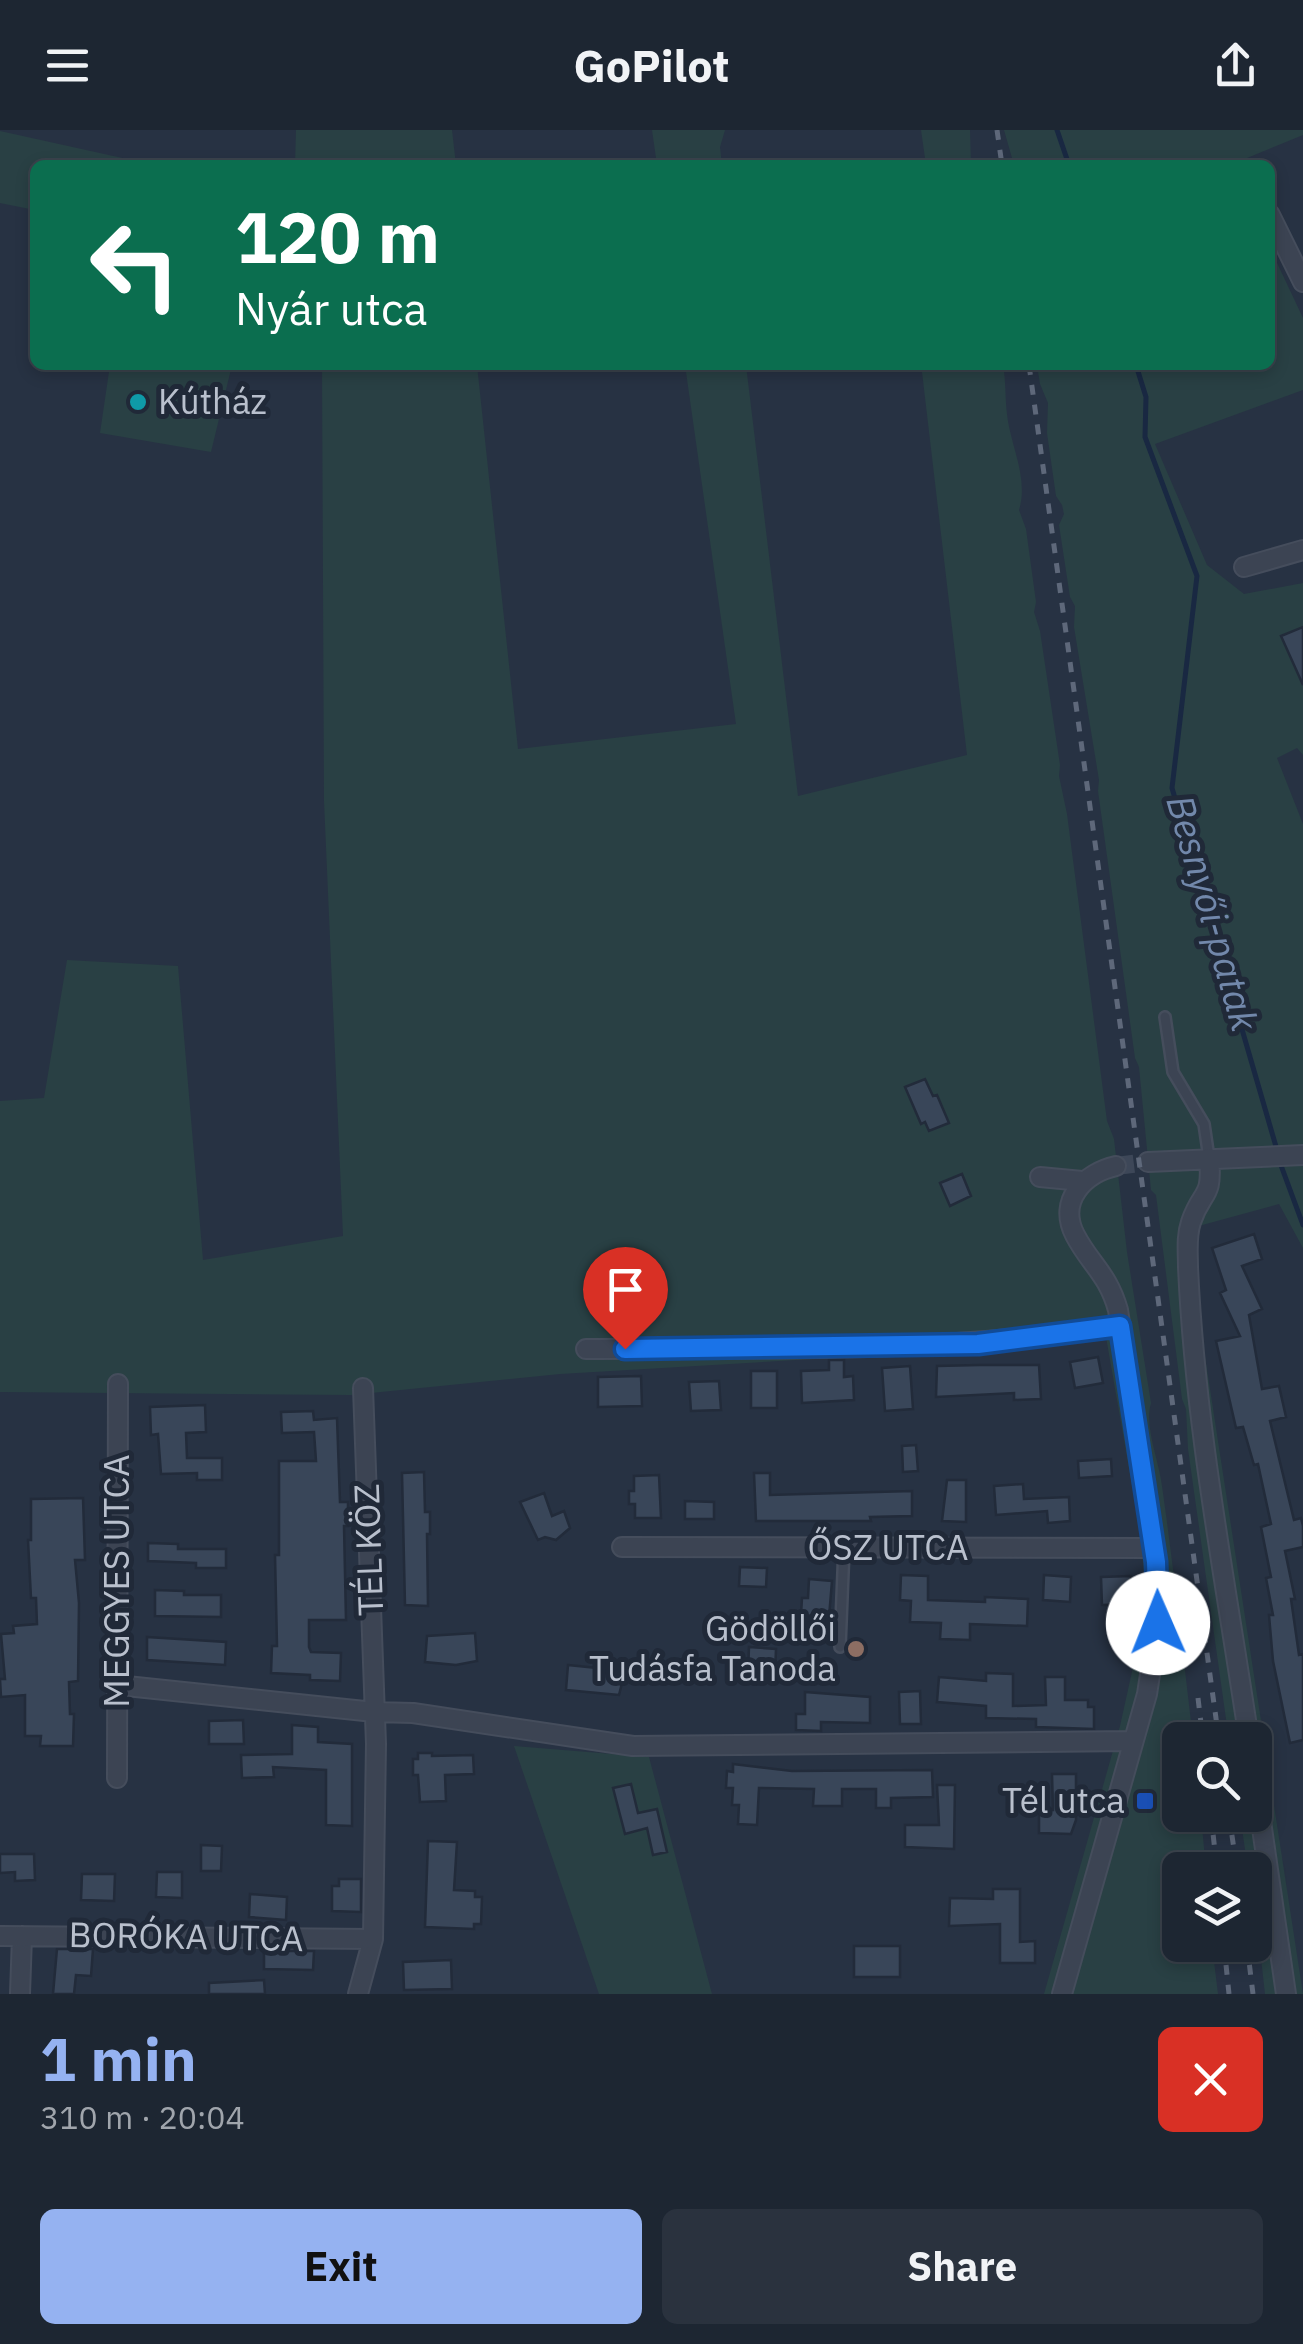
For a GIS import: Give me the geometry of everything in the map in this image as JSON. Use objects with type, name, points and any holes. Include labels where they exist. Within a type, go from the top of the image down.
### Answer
[{"type":"street","points":[[1275,226],[1303,282]]},
{"type":"street","points":[[1244,567],[1303,550]]},
{"type":"street","points":[[1148,1162],[1296,1155]]},
{"type":"street","points":[[1210,1158],[1211,1186],[1193,1216],[1187,1241],[1190,1308],[1246,1722]]},
{"type":"street","points":[[1062,1994],[1155,1656],[1158,1586],[1154,1548],[1120,1326],[1109,1284],[1074,1234],[1070,1220],[1073,1195],[1082,1181],[1098,1170],[1116,1166]]},
{"type":"street","points":[[1040,1177],[1082,1181]]},
{"type":"street","points":[[586,1349],[978,1344],[1120,1326]]},
{"type":"street","name":"MEGGYES UTCA","points":[[117,1778],[118,1384]]},
{"type":"street","name":"TÉL KÖZ","points":[[358,1994],[372,1939],[374,1712],[364,1388]]},
{"type":"street","name":"ŐSZ UTCA","points":[[622,1547],[1154,1548]]},
{"type":"street","points":[[117,1685],[413,1713],[633,1746],[1132,1741]]},
{"type":"street","points":[[1263,1832],[1286,1994]]},
{"type":"street","name":"BORÓKA UTCA","points":[[0,1936],[372,1939]]},
{"type":"street","points":[[20,1994],[22,1936]]},
{"type":"lane","points":[[1165,1017],[1173,1072],[1204,1124],[1210,1158]]},
{"type":"lane","points":[[840,1647],[844,1548]]},
{"type":"green space","points":[[296,130],[452,130],[455,160],[295,160]]},
{"type":"green space","points":[[652,130],[725,130],[721,160],[656,160]]},
{"type":"green space","points":[[921,130],[970,130],[971,160],[925,160]]},
{"type":"green space","points":[[1004,130],[1303,130],[1303,135],[1242,160],[1013,160]]},
{"type":"green space","points":[[0,131],[131,160],[30,160],[30,209],[0,203]]},
{"type":"green space","points":[[1275,259],[1303,318],[1303,390],[1155,444],[1207,565],[1244,594],[1303,583],[1303,755],[1297,748],[1277,758],[1303,824],[1303,1248],[1279,1204],[1195,1227],[1202,1337],[1261,1722],[1226,1722],[1156,1195],[1151,1190],[1139,1067],[1074,627],[1075,606],[1070,597],[1059,525],[1064,514],[1056,496],[1047,433],[1048,403],[1038,370],[1275,370]]},
{"type":"green space","points":[[109,370],[231,370],[211,452],[100,433]]},
{"type":"green space","points":[[322,370],[478,370],[518,749],[736,724],[686,370],[747,370],[798,796],[967,755],[922,372],[1003,370],[1007,414],[1022,486],[1019,510],[1026,529],[1034,612],[1060,765],[1107,1121],[1114,1139],[1151,1403],[1151,1433],[1166,1518],[1191,1722],[1162,1722],[1162,1832],[1203,1832],[1204,1852],[1162,1852],[1162,1962],[1214,1962],[1218,1994],[1044,1994],[1120,1726],[1147,1604],[1140,1531],[1106,1337],[1035,1346],[560,1374],[351,1395],[0,1392],[0,1101],[44,1098],[67,960],[178,966],[203,1260],[343,1236],[324,801]]},
{"type":"green space","points":[[514,1746],[649,1757],[712,1994],[599,1994]]},
{"type":"green space","points":[[1272,1792],[1303,1994],[1265,1994],[1261,1962],[1272,1962],[1272,1852],[1245,1852],[1242,1832],[1272,1832]]},
{"type":"building","points":[[1303,627],[1303,685],[1281,636]]},
{"type":"building","points":[[925,1079],[949,1123],[929,1131],[925,1122],[921,1124],[905,1087]]},
{"type":"building","points":[[962,1174],[971,1196],[950,1206],[940,1183]]},
{"type":"building","points":[[1254,1234],[1262,1259],[1242,1266],[1262,1309],[1249,1315],[1262,1389],[1279,1386],[1286,1417],[1270,1421],[1294,1520],[1301,1518],[1303,1526],[1303,1547],[1285,1551],[1295,1599],[1291,1599],[1299,1655],[1303,1654],[1303,1740],[1290,1743],[1273,1661],[1269,1615],[1273,1615],[1266,1578],[1271,1577],[1261,1527],[1271,1524],[1258,1464],[1254,1465],[1243,1427],[1236,1428],[1216,1341],[1240,1336],[1220,1293],[1226,1290],[1212,1248]]},
{"type":"building","points":[[1098,1357],[1103,1383],[1075,1388],[1070,1362]]},
{"type":"building","points":[[829,1360],[844,1360],[844,1377],[853,1376],[854,1400],[802,1403],[801,1371],[829,1370]]},
{"type":"building","points":[[1039,1365],[1041,1399],[1014,1400],[1014,1393],[936,1397],[937,1366]]},
{"type":"building","points":[[910,1366],[913,1409],[885,1411],[882,1368]]},
{"type":"building","points":[[751,1371],[777,1371],[777,1408],[751,1408]]},
{"type":"building","points":[[641,1376],[642,1406],[598,1407],[598,1377]]},
{"type":"building","points":[[719,1381],[721,1410],[691,1411],[689,1382]]},
{"type":"building","points":[[205,1405],[206,1432],[186,1433],[187,1458],[222,1458],[222,1480],[197,1480],[197,1473],[161,1474],[158,1434],[151,1435],[150,1407]]},
{"type":"building","points":[[313,1411],[314,1420],[337,1418],[340,1502],[348,1502],[348,1526],[344,1526],[346,1620],[309,1620],[309,1647],[311,1652],[341,1653],[340,1681],[271,1673],[272,1646],[277,1646],[279,1461],[316,1461],[314,1432],[282,1433],[281,1412]]},
{"type":"building","points":[[916,1445],[918,1471],[903,1472],[902,1446]]},
{"type":"building","points":[[1111,1459],[1112,1476],[1079,1478],[1078,1461]]},
{"type":"building","points":[[424,1472],[425,1512],[430,1512],[428,1606],[405,1605],[402,1473]]},
{"type":"building","points":[[754,1473],[770,1473],[770,1495],[912,1491],[912,1516],[870,1517],[871,1521],[756,1521]]},
{"type":"building","points":[[659,1475],[661,1518],[635,1518],[635,1504],[629,1504],[634,1476]]},
{"type":"building","points":[[947,1480],[966,1480],[966,1522],[942,1521]]},
{"type":"building","points":[[1023,1484],[1024,1499],[1069,1497],[1070,1521],[1048,1523],[1047,1511],[996,1515],[994,1486]]},
{"type":"building","points":[[544,1493],[552,1516],[564,1511],[570,1528],[556,1540],[538,1540],[520,1502]]},
{"type":"building","points":[[83,1498],[85,1560],[75,1560],[78,1681],[69,1682],[73,1746],[40,1746],[41,1736],[25,1736],[25,1695],[1,1697],[0,1679],[5,1679],[1,1634],[14,1633],[13,1626],[37,1624],[36,1598],[31,1598],[28,1540],[31,1499]]},
{"type":"building","points":[[685,1501],[714,1502],[714,1519],[685,1519]]},
{"type":"building","points":[[148,1543],[178,1544],[178,1549],[226,1549],[226,1568],[148,1561]]},
{"type":"building","points":[[740,1567],[767,1568],[766,1587],[739,1586]]},
{"type":"building","points":[[901,1575],[928,1576],[928,1600],[1028,1599],[1027,1626],[970,1624],[970,1640],[940,1639],[941,1623],[910,1622],[911,1601],[900,1600]]},
{"type":"building","points":[[1044,1575],[1071,1577],[1070,1602],[1043,1600]]},
{"type":"building","points":[[1131,1576],[1132,1604],[1102,1605],[1101,1577]]},
{"type":"building","points":[[809,1579],[832,1581],[829,1617],[801,1615],[802,1598],[808,1598]]},
{"type":"building","points":[[155,1590],[221,1595],[221,1617],[155,1616]]},
{"type":"building","points":[[475,1633],[477,1661],[456,1665],[425,1662],[427,1636]]},
{"type":"building","points":[[147,1637],[226,1642],[225,1665],[147,1660]]},
{"type":"building","points":[[749,1647],[776,1649],[775,1674],[748,1673]]},
{"type":"building","points":[[568,1665],[597,1668],[622,1683],[619,1695],[566,1690]]},
{"type":"building","points":[[986,1673],[1013,1674],[1013,1706],[1046,1705],[1045,1677],[1065,1677],[1065,1700],[1088,1700],[1088,1707],[1094,1707],[1094,1729],[1036,1727],[1036,1719],[986,1718],[986,1706],[937,1702],[939,1677],[986,1681]]},
{"type":"building","points":[[920,1691],[921,1724],[900,1724],[899,1692]]},
{"type":"building","points":[[805,1692],[870,1697],[870,1723],[821,1722],[821,1731],[796,1730],[796,1714],[805,1714]]},
{"type":"building","points":[[243,1720],[244,1744],[209,1744],[209,1721]]},
{"type":"building","points":[[292,1725],[318,1727],[318,1742],[352,1744],[352,1826],[326,1825],[326,1770],[273,1767],[274,1777],[242,1778],[241,1755],[292,1754]]},
{"type":"building","points":[[418,1753],[473,1755],[474,1774],[445,1775],[446,1801],[420,1802],[418,1775],[413,1775],[413,1759],[418,1759]]},
{"type":"building","points":[[733,1764],[792,1771],[932,1770],[933,1797],[891,1798],[891,1808],[876,1808],[876,1789],[842,1789],[842,1806],[813,1806],[814,1789],[759,1788],[757,1825],[738,1824],[739,1805],[732,1805],[733,1788],[726,1788],[727,1771],[733,1772]]},
{"type":"building","points":[[1052,1774],[1076,1774],[1076,1820],[1071,1834],[1039,1833],[1039,1810],[1053,1810]]},
{"type":"building","points":[[631,1784],[638,1813],[657,1809],[667,1852],[653,1855],[647,1828],[625,1834],[613,1788]]},
{"type":"building","points":[[937,1785],[955,1785],[954,1849],[905,1847],[905,1825],[939,1825]]},
{"type":"building","points":[[428,1841],[457,1842],[454,1890],[475,1891],[475,1897],[482,1897],[481,1924],[474,1924],[474,1929],[425,1927]]},
{"type":"building","points":[[201,1845],[222,1846],[221,1871],[201,1871]]},
{"type":"building","points":[[0,1854],[34,1854],[35,1880],[15,1881],[15,1872],[0,1873]]},
{"type":"building","points":[[157,1872],[182,1872],[182,1898],[156,1897]]},
{"type":"building","points":[[82,1874],[115,1874],[114,1901],[81,1900]]},
{"type":"building","points":[[339,1879],[361,1879],[361,1912],[332,1911],[332,1886],[339,1886]]},
{"type":"building","points":[[993,1889],[1020,1889],[1020,1942],[1035,1941],[1035,1963],[1000,1963],[1000,1924],[949,1926],[950,1898],[993,1899]]},
{"type":"building","points":[[250,1894],[287,1897],[286,1920],[249,1917]]},
{"type":"building","points":[[854,1946],[900,1946],[900,1977],[854,1977]]},
{"type":"building","points":[[57,1949],[93,1949],[91,1976],[76,1975],[74,1994],[53,1994]]},
{"type":"building","points":[[264,1951],[314,1951],[313,1970],[264,1969]]},
{"type":"building","points":[[451,1960],[452,1989],[404,1990],[403,1962]]},
{"type":"building","points":[[264,1980],[265,1994],[209,1994],[209,1983]]},
{"type":"waterway","name":"Besnyői-patak","points":[[1057,130],[1067,160]]},
{"type":"waterway","name":"Besnyői-patak","points":[[1138,370],[1146,397],[1145,437],[1197,576],[1172,788],[1277,1150]]},
{"type":"waterway","name":"Besnyői-patak","points":[[1279,1160],[1303,1225]]},
{"type":"tunnel","points":[[1116,1166],[1148,1162]]},
{"type":"railway","points":[[997,130],[1001,160]]},
{"type":"railway","points":[[1030,370],[1217,1722]]},
{"type":"railway","points":[[1198,1698],[1201,1722]]},
{"type":"railway","points":[[1213,1832],[1215,1852]]},
{"type":"railway","points":[[1231,1832],[1234,1852]]},
{"type":"railway","points":[[1226,1962],[1229,1994]]},
{"type":"railway","points":[[1249,1962],[1253,1994]]},
{"type":"place","name":"Kútház","points":[[138,402]]},
{"type":"place","name":"Gödöllői Tudásfa Tanoda","points":[[856,1649]]},
{"type":"place","name":"Tél utca","points":[[1145,1801]]},
{"type":"route","points":[[625,1349],[978,1344],[1120,1326],[1156,1562],[1158,1623]]}]
